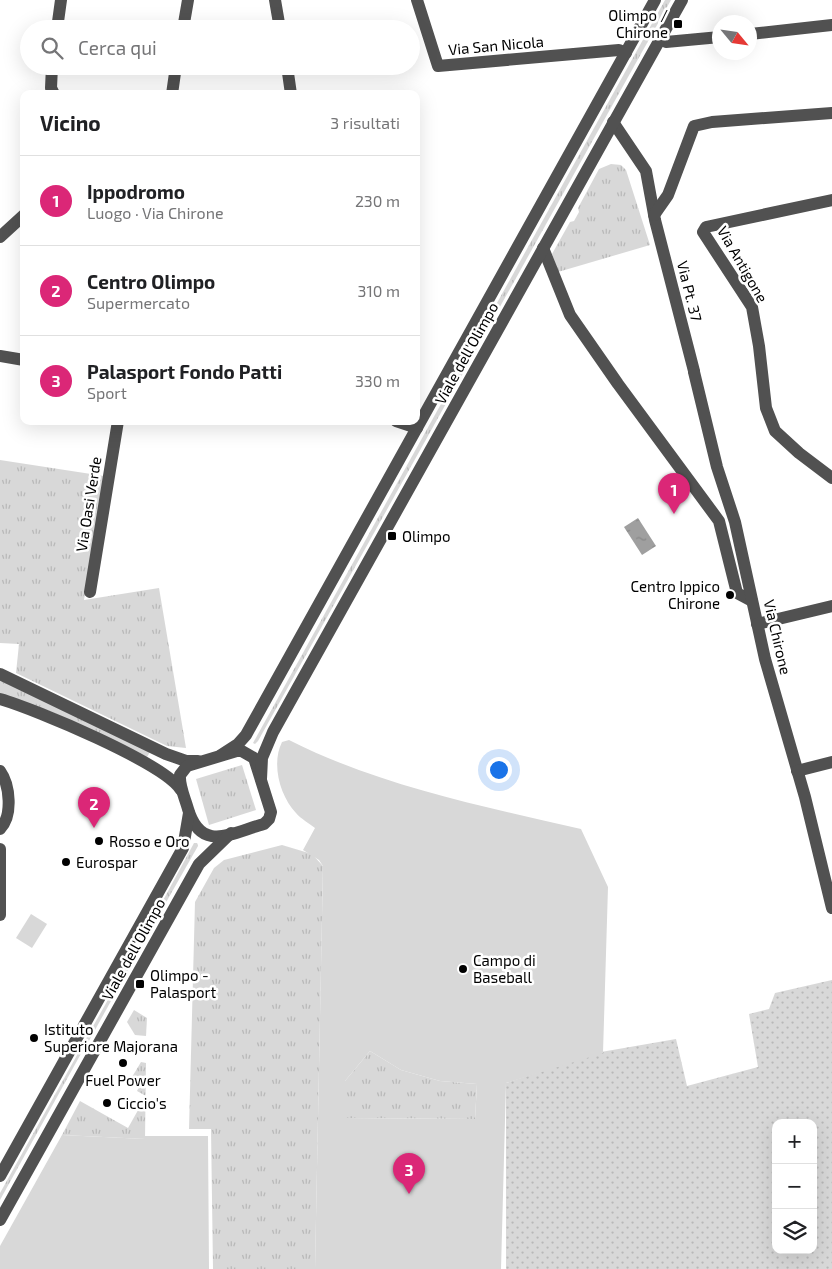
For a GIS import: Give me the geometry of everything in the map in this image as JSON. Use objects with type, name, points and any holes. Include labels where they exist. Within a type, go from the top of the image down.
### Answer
[{"type":"street","points":[[58,20],[61,0]]},
{"type":"street","points":[[185,20],[188,0]]},
{"type":"street","points":[[276,0],[279,20]]},
{"type":"street","name":"Via San Nicola","points":[[417,0],[438,66],[619,50],[626,53]]},
{"type":"street","name":"Viale dell'Olimpo","points":[[420,423],[656,0]]},
{"type":"street","name":"Viale dell'Olimpo","points":[[261,779],[262,758],[274,732],[682,0]]},
{"type":"street","points":[[757,33],[832,25]]},
{"type":"street","points":[[660,39],[666,42],[712,38]]},
{"type":"street","points":[[52,75],[52,90]]},
{"type":"street","points":[[173,90],[175,75]]},
{"type":"street","points":[[288,75],[290,90]]},
{"type":"street","points":[[655,218],[668,195],[694,126],[712,122],[832,113]]},
{"type":"street","points":[[613,122],[646,172],[655,218]]},
{"type":"street","name":"Via Antigone","points":[[832,200],[706,227],[703,232],[752,307],[759,346],[766,408],[775,431],[799,453],[832,478]]},
{"type":"street","name":"Via Pt. 37","points":[[655,218],[694,371]]},
{"type":"street","points":[[0,237],[20,219]]},
{"type":"street","points":[[543,248],[570,315],[718,521],[737,593],[752,601]]},
{"type":"street","points":[[0,356],[20,359]]},
{"type":"street","name":"Via Chirone","points":[[694,371],[717,467],[735,522],[765,659],[797,771],[832,908]]},
{"type":"street","name":"Via Oasi Verde","points":[[90,592],[117,425]]},
{"type":"street","points":[[408,425],[417,428]]},
{"type":"street","name":"Viale dell'Olimpo","points":[[221,755],[238,744],[246,735],[419,425]]},
{"type":"street","points":[[757,624],[832,606]]},
{"type":"street","points":[[0,674],[177,758],[206,760]]},
{"type":"street","points":[[0,698],[62,722],[165,774],[173,779],[184,795]]},
{"type":"street","points":[[240,750],[254,758],[261,779],[271,812],[269,819],[264,824],[211,838],[204,835],[194,825],[180,779],[183,770],[206,760],[240,750]]},
{"type":"street","points":[[797,771],[832,762]]},
{"type":"street","points":[[0,771],[6,780],[8,788],[7,818],[0,829]]},
{"type":"street","name":"Viale dell'Olimpo","points":[[0,1176],[180,854],[187,833],[190,813]]},
{"type":"street","name":"Viale dell'Olimpo","points":[[0,1220],[199,864],[231,834]]},
{"type":"street","points":[[0,849],[0,915]]},
{"type":"green space","points":[[665,0],[671,0],[258,741],[255,744],[253,743]]},
{"type":"green space","points":[[611,164],[621,165],[626,170],[650,245],[558,272],[552,254],[570,222],[574,221],[579,212],[578,208],[599,169]]},
{"type":"green space","points":[[0,460],[104,476],[84,600],[159,588],[186,748],[167,746],[16,673],[19,644],[0,643]]},
{"type":"green space","points":[[0,680],[150,752],[147,757],[52,712],[0,693]]},
{"type":"green space","name":"Campo di Baseball","points":[[289,740],[359,770],[432,793],[581,829],[608,887],[603,1053],[506,1083],[501,1269],[315,1269],[323,866],[319,860],[303,850],[315,828],[290,806],[282,789],[277,770],[277,760],[282,742]],"holes":[[[370,1051],[401,1070],[440,1081],[477,1084],[475,1119],[345,1118],[345,1081]]]},
{"type":"green space","points":[[242,765],[256,810],[209,825],[196,779]]},
{"type":"green space","points":[[194,843],[197,843],[198,846],[156,920],[153,919]]},
{"type":"green space","points":[[282,845],[312,854],[323,866],[315,1269],[213,1269],[211,1129],[189,1129],[195,902],[214,868],[224,860]]},
{"type":"green space","points":[[31,914],[47,924],[32,948],[16,938]]},
{"type":"green space","points":[[151,923],[153,925],[85,1048],[82,1046]]},
{"type":"green space","points":[[832,980],[832,1269],[506,1269],[506,1083],[601,1052],[676,1039],[687,1086],[758,1067],[749,1014],[769,1009],[775,993]]},
{"type":"green space","points":[[134,1010],[147,1018],[146,1036],[135,1035],[127,1022]]},
{"type":"green space","points":[[81,1048],[83,1050],[0,1200],[0,1193]]},
{"type":"green space","points":[[370,1051],[401,1070],[440,1081],[477,1084],[475,1119],[344,1118],[345,1081]]},
{"type":"green space","points":[[141,1062],[146,1063],[146,1096],[137,1091],[141,1083],[132,1077]]},
{"type":"green space","points":[[146,1097],[145,1139],[62,1135],[80,1101],[128,1128]]},
{"type":"green space","points":[[62,1135],[145,1139],[145,1136],[208,1136],[209,1269],[0,1269],[0,1246]]},
{"type":"water","points":[[638,518],[656,546],[642,555],[624,527]]},
{"type":"place","name":"Olimpo / Chirone","points":[[678,24]]},
{"type":"place","name":"Ippodromo","points":[[674,514]]},
{"type":"place","name":"Olimpo","points":[[392,536]]},
{"type":"place","name":"Centro Ippico Chirone","points":[[730,595]]},
{"type":"place","name":"Centro Olimpo","points":[[94,828]]},
{"type":"place","name":"Rosso e Oro","points":[[99,841]]},
{"type":"place","name":"Eurospar","points":[[66,862]]},
{"type":"place","name":"Campo di Baseball","points":[[463,969]]},
{"type":"place","name":"Olimpo - Palasport","points":[[140,984]]},
{"type":"place","name":"Istituto Superiore Majorana","points":[[34,1038]]},
{"type":"place","name":"Fuel Power","points":[[123,1063]]},
{"type":"place","name":"Ciccio's","points":[[107,1103]]},
{"type":"place","name":"Palasport Fondo Patti","points":[[409,1194]]}]
